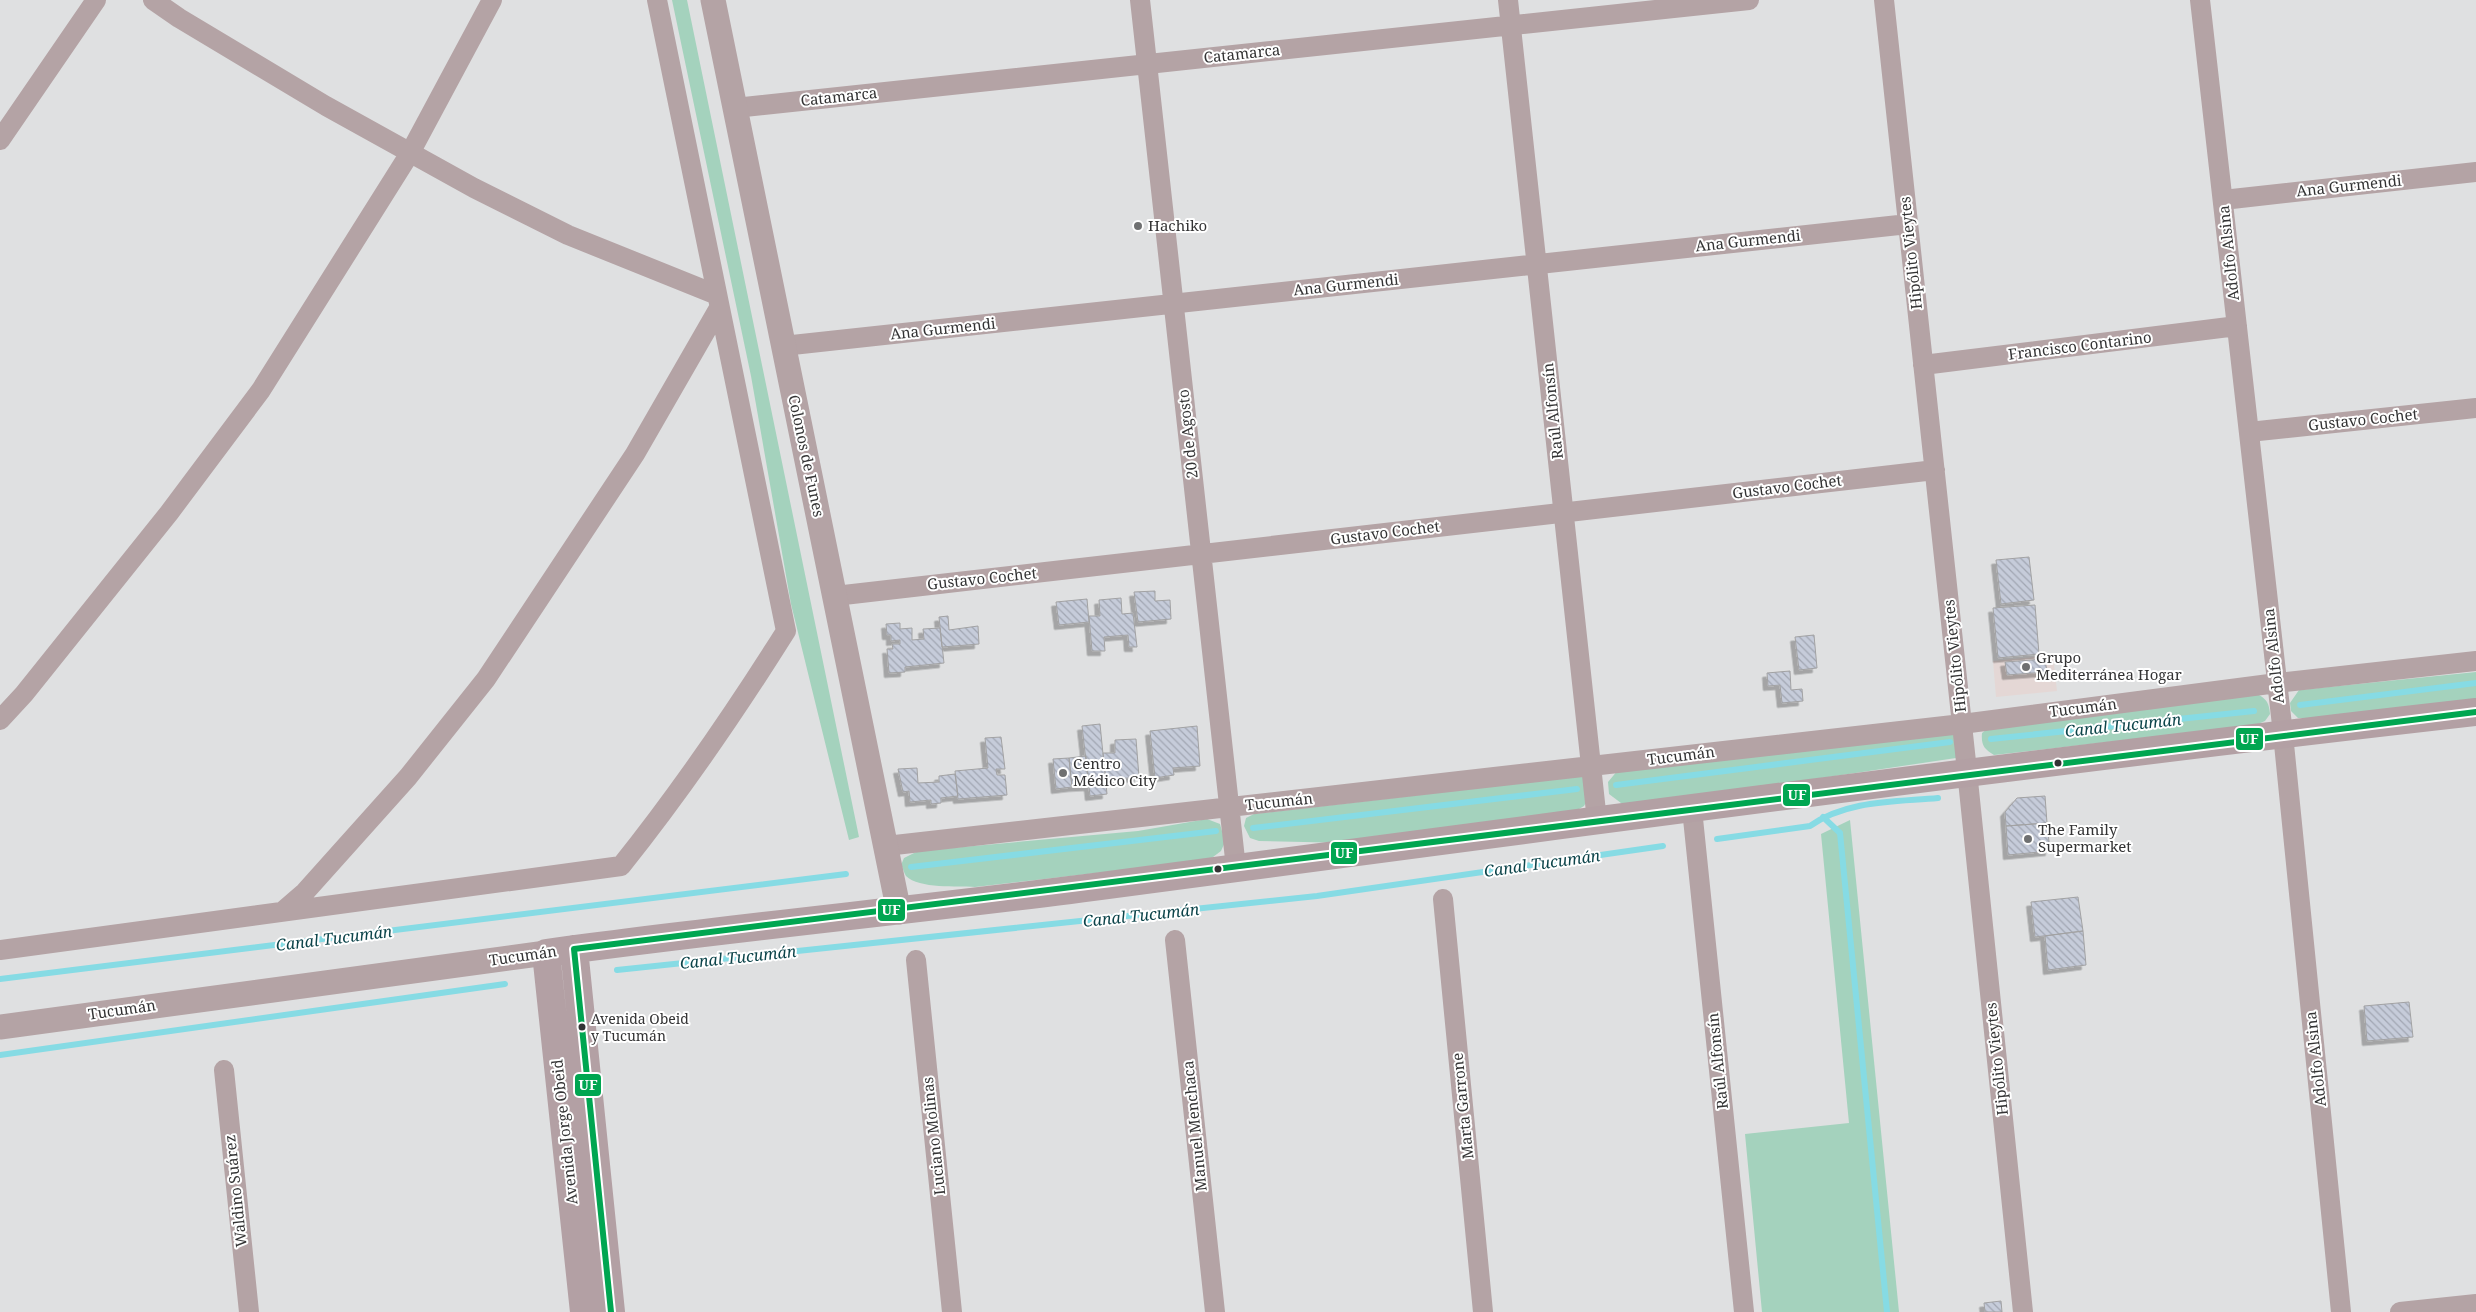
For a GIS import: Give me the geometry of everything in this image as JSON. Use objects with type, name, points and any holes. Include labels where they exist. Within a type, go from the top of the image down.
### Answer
[{"type":"main road","name":"Tucumán","points":[[546,953],[899,912],[1692,809],[1967,771],[2476,712]]},
{"type":"main road","name":"Avenida Jorge Obeid","points":[[574,949],[611,1312]]},
{"type":"main road","name":"Avenida Jorge Obeid","points":[[546,953],[584,1312]]},
{"type":"street","points":[[0,140],[96,0]]},
{"type":"street","points":[[153,0],[179,18],[326,106],[474,188],[568,235],[718,302]]},
{"type":"street","points":[[0,720],[24,694],[169,513],[261,390],[410,152],[492,0]]},
{"type":"street","points":[[0,950],[621,866],[659,818],[733,716],[786,631],[656,0]]},
{"type":"street","name":"Colonos de Funes","points":[[713,0],[899,912]]},
{"type":"street","name":"20 de Agosto","points":[[1140,0],[1236,868]]},
{"type":"street","name":"Raúl Alfonsín","points":[[1508,0],[1597,821]]},
{"type":"street","name":"Catamarca","points":[[735,108],[1749,0]]},
{"type":"street","name":"Hipólito Vieytes","points":[[1884,0],[1967,771],[2022,1312]]},
{"type":"street","name":"Adolfo Alsina","points":[[2200,0],[2283,734],[2342,1312]]},
{"type":"street","name":"Ana Gurmendi","points":[[2223,200],[2476,172]]},
{"type":"street","name":"Ana Gurmendi","points":[[784,346],[1908,224]]},
{"type":"street","points":[[283,911],[305,892],[408,777],[486,679],[635,454],[718,302]]},
{"type":"street","name":"Francisco Contarino","points":[[1924,365],[2237,326]]},
{"type":"street","name":"Gustavo Cochet","points":[[2249,432],[2476,408]]},
{"type":"street","name":"Gustavo Cochet","points":[[834,596],[1935,470]]},
{"type":"street","name":"Tucumán","points":[[886,846],[1962,724],[2277,683],[2476,661]]},
{"type":"street","name":"Raúl Alfonsín","points":[[1692,809],[1744,1312]]},
{"type":"street","name":"Marta Garrone","points":[[1443,899],[1483,1312]]},
{"type":"street","name":"Manuel Menchaca","points":[[1175,940],[1215,1312]]},
{"type":"street","name":"Tucumán","points":[[0,1027],[546,953]]},
{"type":"street","name":"Luciano Molinas","points":[[916,960],[952,1312]]},
{"type":"street","name":"Waldino Suárez","points":[[224,1070],[249,1312]]},
{"type":"street","points":[[2400,1312],[2476,1304]]},
{"type":"shaded area","points":[[2053,655],[2057,691],[1996,697],[1993,661]]},
{"type":"green space","points":[[672,0],[687,0],[859,837],[849,840],[791,604],[751,376]]},
{"type":"green space","points":[[2476,672],[2476,702],[2309,718],[2298,718],[2291,711],[2290,703],[2299,690]]},
{"type":"green space","points":[[2257,694],[2267,702],[2270,714],[2265,721],[2256,725],[1994,755],[1986,749],[1982,741],[1982,733],[1991,726]]},
{"type":"green space","points":[[1952,733],[1957,740],[1959,754],[1956,758],[1641,805],[1621,803],[1609,794],[1608,782],[1618,770]]},
{"type":"green space","points":[[1583,776],[1590,795],[1584,806],[1569,815],[1349,843],[1259,841],[1250,838],[1244,826],[1246,818],[1254,814]]},
{"type":"green space","points":[[1207,819],[1220,824],[1225,842],[1221,851],[1209,860],[975,887],[939,886],[920,883],[906,876],[901,865],[904,858],[918,851],[1138,831]]},
{"type":"green space","points":[[1850,820],[1899,1312],[1762,1312],[1745,1134],[1849,1123],[1821,834]]},
{"type":"building","points":[[2029,557],[2034,600],[2001,604],[1996,560]]},
{"type":"building","points":[[1155,591],[1155,601],[1170,600],[1171,619],[1138,622],[1134,592]]},
{"type":"building","points":[[1121,598],[1122,614],[1133,613],[1137,647],[1129,647],[1128,635],[1104,637],[1105,651],[1092,651],[1089,616],[1100,616],[1099,600]]},
{"type":"building","points":[[1087,599],[1089,622],[1059,625],[1056,602]]},
{"type":"building","points":[[2035,605],[2039,654],[1998,658],[1993,608]]},
{"type":"building","points":[[948,616],[949,630],[978,626],[979,644],[942,647],[939,617]]},
{"type":"building","points":[[900,623],[900,629],[912,628],[912,640],[924,639],[923,629],[940,628],[944,663],[905,667],[905,672],[889,673],[887,649],[893,649],[892,644],[900,644],[900,640],[891,641],[891,635],[887,635],[886,624]]},
{"type":"building","points":[[1814,635],[1817,668],[1799,670],[1795,637]]},
{"type":"building","name":"Grupo Mediterránea Hogar","points":[[2045,659],[2047,672],[2007,675],[2005,662]]},
{"type":"building","points":[[1790,671],[1791,690],[1802,689],[1803,701],[1782,703],[1780,685],[1768,686],[1767,673]]},
{"type":"building","points":[[1100,724],[1107,794],[1090,796],[1082,726]]},
{"type":"building","points":[[1197,726],[1200,766],[1173,768],[1174,775],[1155,778],[1150,731]]},
{"type":"building","points":[[1001,737],[1005,769],[996,769],[997,775],[1005,775],[1007,795],[958,799],[955,771],[988,768],[985,738]]},
{"type":"building","points":[[1136,739],[1139,777],[1106,780],[1103,753],[1115,753],[1115,740]]},
{"type":"building","points":[[1086,756],[1089,786],[1072,787],[1069,758]]},
{"type":"building","name":"Centro Médico City","points":[[1069,758],[1072,787],[1056,789],[1053,759]]},
{"type":"building","points":[[917,768],[918,783],[939,782],[939,776],[955,774],[958,796],[941,798],[941,803],[931,804],[931,800],[910,802],[909,791],[903,792],[898,769]]},
{"type":"building","points":[[2045,796],[2047,823],[2006,826],[2005,812],[2017,798]]},
{"type":"building","name":"The Family Supermarket","points":[[2047,823],[2050,851],[2008,855],[2006,826]]},
{"type":"building","points":[[2078,897],[2083,931],[2035,937],[2031,902]]},
{"type":"building","points":[[2083,931],[2086,965],[2048,970],[2045,936]]},
{"type":"building","points":[[2409,1002],[2413,1037],[2367,1041],[2364,1006]]},
{"type":"building","points":[[2001,1301],[2002,1312],[1985,1312],[1984,1303]]},
{"type":"waterway","name":"Canal Tucumán","points":[[2300,705],[2476,683]]},
{"type":"waterway","name":"Canal Tucumán","points":[[1991,739],[2254,711]]},
{"type":"waterway","name":"Canal Tucumán","points":[[1616,785],[1950,742]]},
{"type":"waterway","name":"Canal Tucumán","points":[[1253,828],[1577,789]]},
{"type":"waterway","name":"Canal Tucumán","points":[[1717,839],[1810,826],[1824,817],[1855,807],[1938,798]]},
{"type":"waterway","points":[[1823,817],[1840,833],[1887,1312]]},
{"type":"waterway","name":"Canal Tucumán","points":[[911,867],[1216,831]]},
{"type":"waterway","name":"Canal Tucumán","points":[[617,970],[1317,896],[1663,846]]},
{"type":"waterway","name":"Canal Tucumán","points":[[0,979],[846,874]]},
{"type":"waterway","name":"Canal Tucumán","points":[[0,1055],[505,984]]},
{"type":"transit line","name":"UF","points":[[611,1312],[574,949],[1049,891],[2238,740],[2476,712]]},
{"type":"place","name":"Hachiko","points":[[1138,226]]},
{"type":"place","name":"Grupo Mediterránea Hogar","points":[[2026,667]]},
{"type":"place","name":"Centro Médico City","points":[[1063,773]]},
{"type":"place","name":"The Family Supermarket","points":[[2028,839]]},
{"type":"place","name":"Avenida Obeid y Tucumán","points":[[582,1027]]}]
